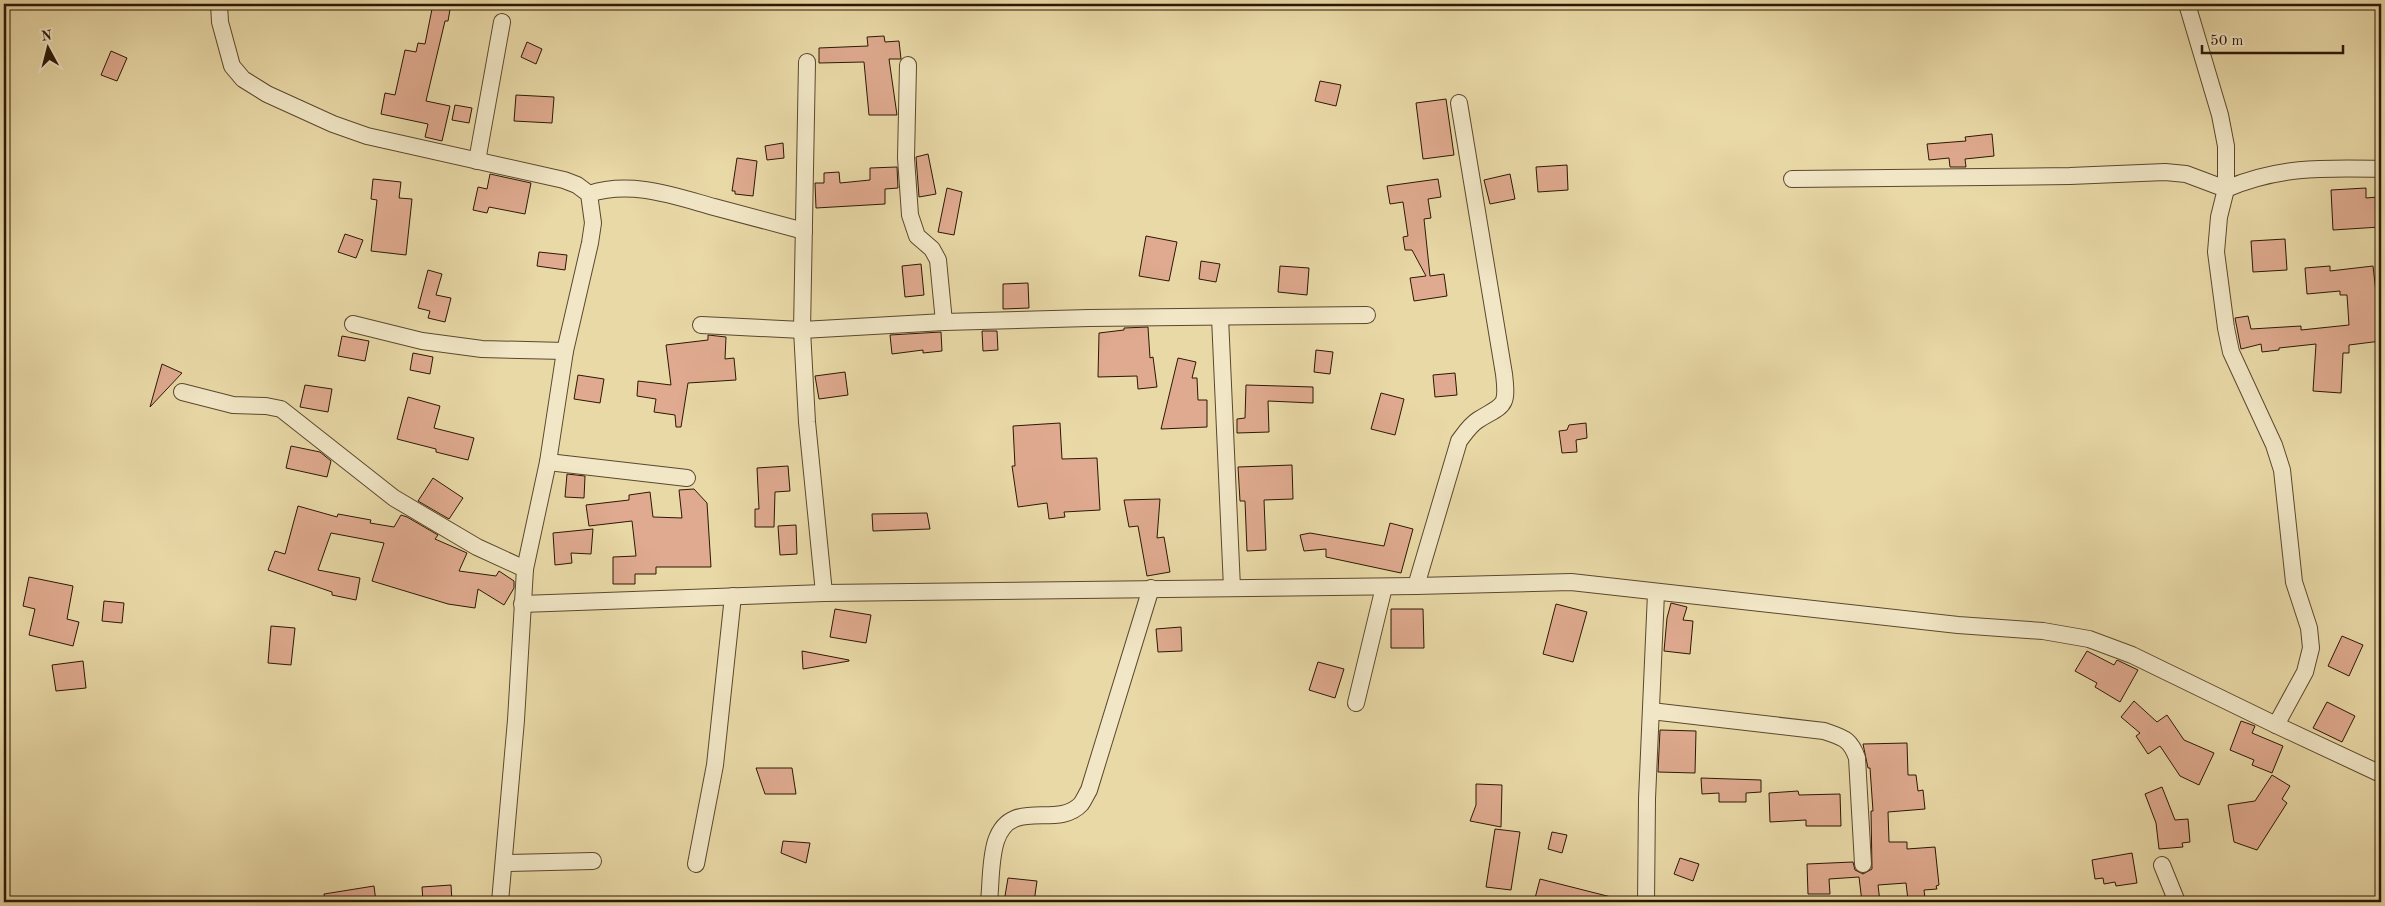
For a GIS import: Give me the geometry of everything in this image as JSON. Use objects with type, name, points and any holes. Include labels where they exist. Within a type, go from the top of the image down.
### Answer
[{"type":"street","points":[[219,4],[220,22],[232,66],[243,78],[267,94],[333,124],[367,136],[564,180],[577,185],[589,194],[593,223],[590,243],[565,352],[548,462],[525,569],[516,720],[500,902]]},
{"type":"street","points":[[2187,4],[2220,115],[2226,146],[2226,189],[2219,217],[2216,252],[2230,352],[2274,445],[2282,470],[2294,582],[2309,628],[2311,648],[2305,672],[2276,725]]},
{"type":"street","points":[[477,161],[502,22]]},
{"type":"street","points":[[807,62],[802,330],[807,422],[824,593]]},
{"type":"street","points":[[908,65],[906,158],[910,215],[916,236],[932,250],[938,260],[944,322]]},
{"type":"street","points":[[1416,586],[1460,441],[1468,428],[1500,408],[1505,400],[1504,374],[1459,103]]},
{"type":"street","points":[[1792,179],[2070,176],[2165,172],[2186,174],[2226,189],[2251,178],[2305,168],[2381,169]]},
{"type":"street","points":[[589,194],[613,188],[633,188],[664,194],[804,231]]},
{"type":"street","points":[[700,325],[802,330],[944,322],[1367,316]]},
{"type":"street","points":[[1220,317],[1232,588]]},
{"type":"street","points":[[353,324],[422,341],[482,349],[565,352]]},
{"type":"street","points":[[182,392],[233,405],[266,406],[281,409],[394,498],[477,547],[525,569]]},
{"type":"street","points":[[548,462],[687,478]]},
{"type":"street","points":[[522,604],[824,593],[1416,586],[1572,582],[1656,593],[1958,625],[2043,631],[2089,639],[2132,655],[2381,774]]},
{"type":"street","points":[[1356,703],[1384,586]]},
{"type":"street","points":[[989,902],[996,842],[1002,829],[1011,820],[1025,815],[1059,814],[1072,809],[1081,804],[1089,790],[1151,588]]},
{"type":"street","points":[[1646,902],[1656,593]]},
{"type":"street","points":[[696,864],[714,766],[733,596]]},
{"type":"street","points":[[1651,711],[1824,731],[1844,738],[1853,746],[1857,758],[1862,864]]},
{"type":"street","points":[[504,863],[593,861]]},
{"type":"street","points":[[2162,865],[2177,902]]},
{"type":"building","points":[[433,4],[451,4],[448,21],[445,21],[426,101],[450,106],[442,141],[425,137],[428,124],[381,114],[385,93],[395,95],[405,50],[416,52],[418,43],[425,44]]},
{"type":"building","points":[[884,36],[885,42],[899,41],[901,59],[889,59],[897,115],[869,115],[864,62],[819,63],[819,48],[868,46],[867,37]]},
{"type":"building","points":[[527,42],[542,49],[536,64],[521,57]]},
{"type":"building","points":[[111,51],[127,58],[117,81],[101,75]]},
{"type":"building","points":[[1320,81],[1341,85],[1336,106],[1315,101]]},
{"type":"building","points":[[516,95],[554,97],[552,123],[514,121]]},
{"type":"building","points":[[1446,99],[1454,155],[1423,159],[1416,103]]},
{"type":"building","points":[[455,105],[472,108],[469,123],[452,120]]},
{"type":"building","points":[[1992,134],[1994,156],[1965,159],[1966,167],[1950,167],[1949,158],[1929,160],[1927,144],[1966,141],[1965,137]]},
{"type":"building","points":[[783,143],[784,158],[767,160],[765,146]]},
{"type":"building","points":[[928,154],[936,194],[919,197],[916,157]]},
{"type":"building","points":[[737,158],[757,161],[753,196],[735,194],[735,191],[732,191]]},
{"type":"building","points":[[1567,165],[1568,190],[1538,192],[1536,167]]},
{"type":"building","points":[[897,167],[898,188],[885,189],[885,204],[816,208],[815,183],[824,183],[824,173],[839,172],[840,183],[870,180],[870,168]]},
{"type":"building","points":[[490,174],[531,183],[525,214],[489,207],[487,213],[473,210],[478,187],[487,189]]},
{"type":"building","points":[[1510,174],[1515,199],[1490,204],[1484,180]]},
{"type":"building","points":[[373,179],[401,182],[399,198],[412,199],[406,255],[371,251],[377,200],[371,199]]},
{"type":"building","points":[[1438,179],[1441,197],[1428,199],[1431,218],[1424,219],[1430,276],[1444,274],[1447,296],[1414,301],[1410,278],[1426,276],[1412,250],[1405,250],[1403,237],[1408,236],[1403,202],[1390,204],[1387,186]]},
{"type":"building","points":[[947,188],[962,192],[954,235],[938,232]]},
{"type":"building","points":[[2366,188],[2366,198],[2378,197],[2380,227],[2333,230],[2331,190]]},
{"type":"building","points":[[345,234],[363,240],[356,258],[338,252]]},
{"type":"building","points":[[1146,236],[1177,242],[1169,281],[1139,276]]},
{"type":"building","points":[[2285,239],[2287,270],[2253,272],[2251,241]]},
{"type":"building","points":[[539,252],[567,255],[565,270],[537,266]]},
{"type":"building","points":[[1201,261],[1220,264],[1216,282],[1199,279]]},
{"type":"building","points":[[921,264],[924,295],[905,297],[902,266]]},
{"type":"building","points":[[1280,266],[1309,268],[1307,295],[1278,292]]},
{"type":"building","points":[[2330,266],[2330,271],[2373,266],[2381,336],[2381,341],[2349,345],[2349,353],[2343,353],[2341,393],[2313,391],[2316,344],[2262,352],[2261,344],[2241,349],[2235,318],[2248,316],[2251,329],[2301,326],[2301,330],[2349,325],[2347,295],[2340,295],[2340,291],[2307,294],[2305,268]]},
{"type":"building","points":[[428,270],[442,274],[436,295],[451,298],[445,322],[428,318],[430,311],[418,308]]},
{"type":"building","points":[[1028,283],[1029,308],[1003,309],[1003,284]]},
{"type":"building","points":[[1148,327],[1150,358],[1153,357],[1157,387],[1138,389],[1137,376],[1098,377],[1099,333],[1124,330],[1124,328]]},
{"type":"building","points":[[982,331],[997,331],[998,350],[983,351]]},
{"type":"building","points":[[941,332],[942,351],[923,353],[923,350],[892,354],[890,335]]},
{"type":"building","points":[[708,335],[726,337],[725,359],[734,358],[736,380],[688,383],[681,427],[676,427],[675,415],[654,412],[656,399],[637,396],[638,381],[671,385],[666,345],[708,340]]},
{"type":"building","points":[[342,336],[369,341],[365,361],[338,356]]},
{"type":"building","points":[[1316,350],[1333,352],[1330,374],[1314,372]]},
{"type":"building","points":[[413,353],[433,357],[430,374],[410,370]]},
{"type":"building","points":[[1178,358],[1196,362],[1192,378],[1197,378],[1198,400],[1207,400],[1207,427],[1161,429]]},
{"type":"building","points":[[162,364],[182,373],[150,407]]},
{"type":"building","points":[[845,372],[848,395],[819,399],[815,376]]},
{"type":"building","points":[[1455,373],[1457,395],[1435,397],[1433,375]]},
{"type":"building","points":[[578,375],[604,379],[600,403],[574,399]]},
{"type":"building","points":[[305,385],[332,389],[328,412],[300,407]]},
{"type":"building","points":[[1246,385],[1313,387],[1313,403],[1268,401],[1269,432],[1237,433],[1237,419],[1245,418]]},
{"type":"building","points":[[1381,393],[1404,399],[1395,435],[1371,429]]},
{"type":"building","points":[[408,397],[440,406],[434,428],[474,438],[468,460],[397,439]]},
{"type":"building","points":[[1060,423],[1062,459],[1097,458],[1100,510],[1064,512],[1065,517],[1049,519],[1047,503],[1018,507],[1012,466],[1015,466],[1013,426]]},
{"type":"building","points":[[1586,423],[1587,438],[1576,440],[1577,452],[1562,453],[1559,431],[1567,430],[1569,425]]},
{"type":"building","points":[[291,446],[320,452],[331,461],[327,477],[286,468]]},
{"type":"building","points":[[1292,465],[1293,499],[1264,500],[1266,550],[1247,551],[1245,501],[1240,501],[1238,467]]},
{"type":"building","points":[[788,466],[790,491],[775,492],[774,527],[755,527],[755,509],[759,509],[757,468]]},
{"type":"building","points":[[567,474],[585,476],[584,498],[565,497]]},
{"type":"building","points":[[433,478],[463,498],[449,519],[418,501]]},
{"type":"building","points":[[694,489],[707,503],[711,567],[656,567],[656,574],[635,574],[635,584],[613,584],[613,557],[636,556],[632,521],[589,526],[586,505],[629,500],[629,495],[650,492],[653,517],[682,518],[679,490]]},
{"type":"building","points":[[1160,499],[1157,538],[1164,537],[1170,572],[1147,576],[1138,526],[1129,527],[1124,500]]},
{"type":"building","points":[[298,506],[337,517],[338,514],[371,520],[370,523],[394,527],[401,515],[407,517],[438,535],[435,539],[467,553],[459,571],[496,576],[499,571],[514,581],[514,588],[504,605],[478,589],[475,608],[448,604],[372,581],[384,543],[331,533],[318,570],[360,578],[356,600],[332,595],[332,592],[268,570],[275,551],[285,554]]},
{"type":"building","points":[[927,513],[930,529],[873,531],[872,514]]},
{"type":"building","points":[[1390,523],[1413,529],[1401,573],[1326,557],[1326,549],[1304,551],[1300,535],[1310,533],[1384,546]]},
{"type":"building","points":[[796,525],[797,554],[780,555],[778,526]]},
{"type":"building","points":[[593,529],[591,554],[571,553],[572,563],[555,565],[553,533]]},
{"type":"building","points":[[29,577],[73,586],[67,619],[79,622],[73,646],[29,635],[35,609],[23,606]]},
{"type":"building","points":[[104,601],[124,603],[122,623],[102,621]]},
{"type":"building","points":[[1671,603],[1687,607],[1683,620],[1693,621],[1690,654],[1664,651],[1667,618]]},
{"type":"building","points":[[1556,604],[1587,612],[1573,662],[1543,654]]},
{"type":"building","points":[[835,609],[871,615],[866,643],[830,637]]},
{"type":"building","points":[[1391,609],[1423,609],[1424,648],[1391,648]]},
{"type":"building","points":[[271,626],[295,628],[291,665],[268,663]]},
{"type":"building","points":[[1181,627],[1182,651],[1158,652],[1156,629]]},
{"type":"building","points":[[2342,636],[2363,645],[2349,676],[2328,666]]},
{"type":"building","points":[[802,651],[849,660],[849,661],[803,669]]},
{"type":"building","points":[[2087,651],[2114,665],[2117,660],[2138,670],[2120,702],[2095,687],[2097,683],[2075,671]]},
{"type":"building","points":[[83,661],[86,688],[56,691],[52,665]]},
{"type":"building","points":[[1318,662],[1344,669],[1335,698],[1309,690]]},
{"type":"building","points":[[2134,701],[2157,722],[2167,715],[2184,740],[2214,753],[2199,785],[2180,776],[2160,746],[2148,754],[2136,736],[2140,733],[2121,717]]},
{"type":"building","points":[[2327,702],[2355,716],[2342,742],[2313,728]]},
{"type":"building","points":[[2241,721],[2255,726],[2252,733],[2283,746],[2272,773],[2252,765],[2254,760],[2230,750]]},
{"type":"building","points":[[1660,730],[1696,731],[1695,773],[1658,772]]},
{"type":"building","points":[[1907,743],[1908,775],[1916,775],[1918,791],[1923,790],[1925,809],[1888,812],[1889,842],[1907,842],[1907,849],[1935,847],[1939,885],[1936,886],[1937,889],[1924,890],[1925,898],[1908,900],[1906,883],[1878,885],[1880,902],[1862,902],[1859,877],[1829,879],[1830,894],[1808,894],[1807,864],[1853,862],[1855,870],[1863,874],[1872,869],[1871,811],[1873,811],[1870,768],[1868,768],[1863,744]]},
{"type":"building","points":[[756,768],[792,768],[796,794],[765,794]]},
{"type":"building","points":[[2272,775],[2290,786],[2282,799],[2287,803],[2257,850],[2234,842],[2228,805],[2255,801]]},
{"type":"building","points":[[1701,778],[1761,780],[1761,792],[1746,793],[1746,802],[1719,802],[1719,793],[1702,794]]},
{"type":"building","points":[[1476,784],[1502,785],[1501,827],[1470,821],[1476,805]]},
{"type":"building","points":[[2162,787],[2175,820],[2188,819],[2190,842],[2182,843],[2183,847],[2159,849],[2156,823],[2145,794]]},
{"type":"building","points":[[1798,791],[1799,795],[1840,794],[1841,826],[1806,826],[1806,820],[1770,822],[1769,793]]},
{"type":"building","points":[[1495,829],[1520,832],[1511,890],[1486,887]]},
{"type":"building","points":[[1552,832],[1567,835],[1562,853],[1548,849]]},
{"type":"building","points":[[783,841],[810,843],[806,863],[781,853]]},
{"type":"building","points":[[2132,853],[2137,883],[2116,886],[2115,882],[2104,884],[2103,878],[2095,879],[2092,860]]},
{"type":"building","points":[[1680,858],[1699,864],[1693,881],[1674,874]]},
{"type":"building","points":[[1008,878],[1037,881],[1034,902],[1004,902]]},
{"type":"building","points":[[1540,879],[1611,897],[1610,902],[1534,902]]},
{"type":"building","points":[[451,885],[452,902],[423,902],[422,887]]},
{"type":"building","points":[[374,886],[376,902],[325,902],[324,894]]}]
